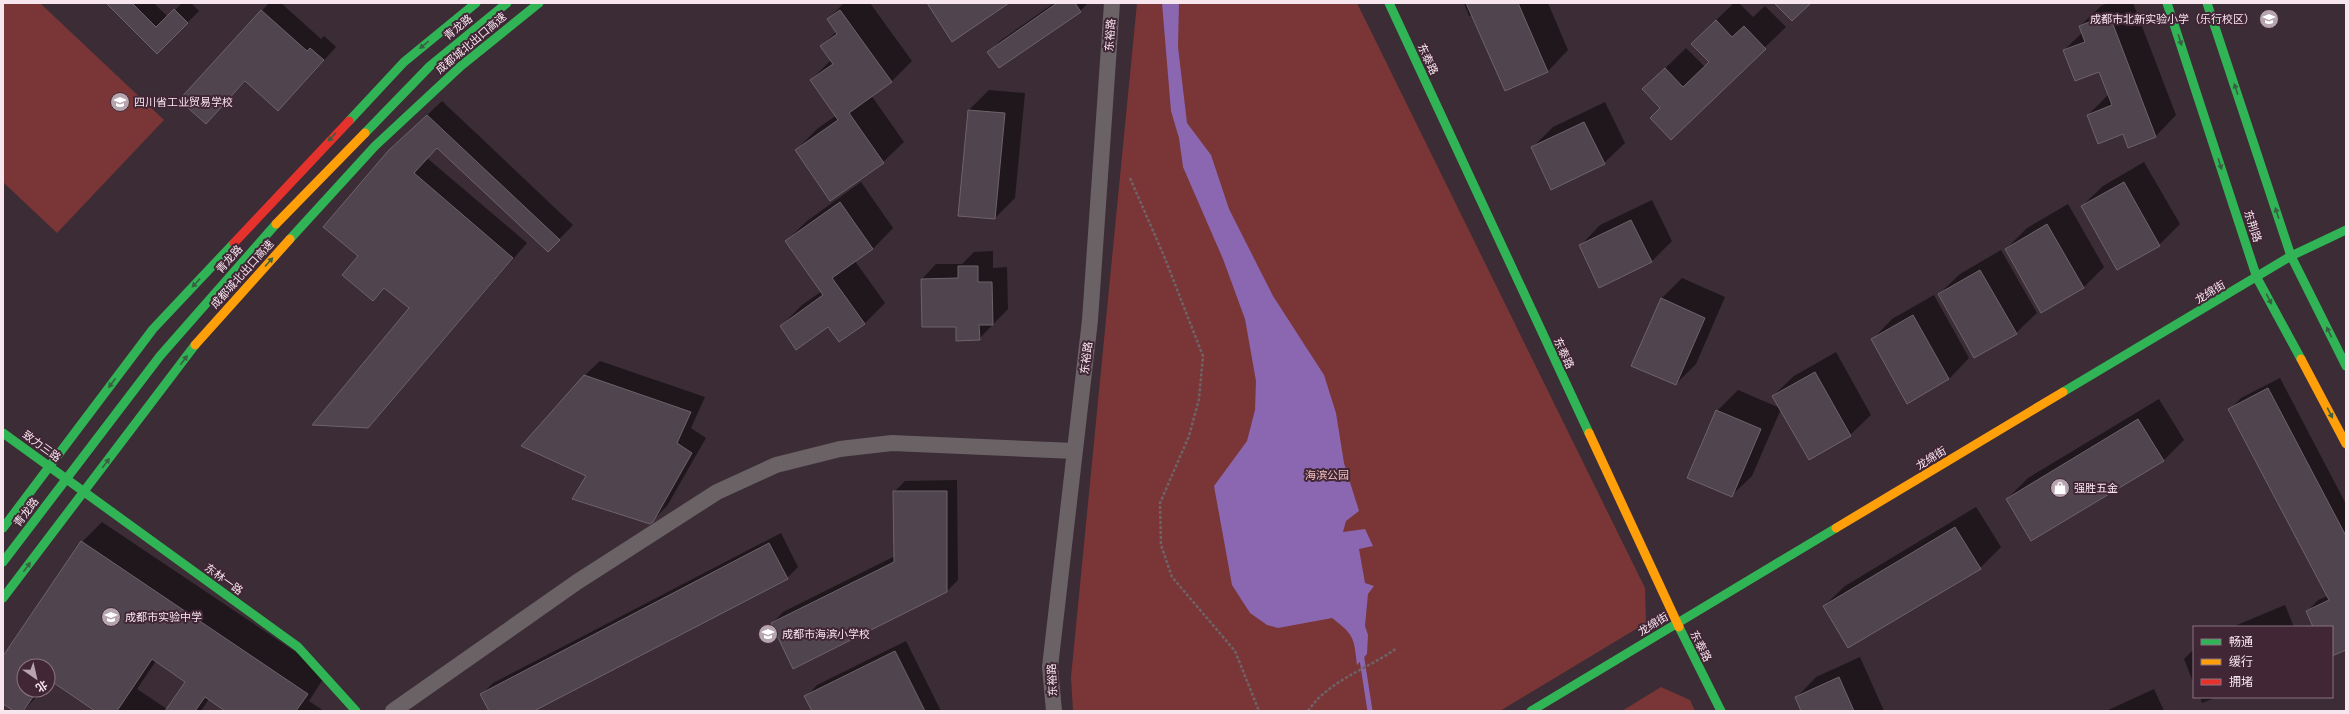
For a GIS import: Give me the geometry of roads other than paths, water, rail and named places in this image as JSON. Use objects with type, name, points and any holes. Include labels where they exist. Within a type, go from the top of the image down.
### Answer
[{"type":"main road","points":[[3,528],[153,329],[404,62],[476,3]]},
{"type":"main road","name":"青龙路","points":[[3,562],[160,356],[288,211],[430,66],[507,3]]},
{"type":"main road","name":"成都城北出口高速","points":[[3,598],[207,330],[375,146],[461,66],[539,3]]},
{"type":"main road","name":"东泰路","points":[[1389,3],[1677,624],[1721,711]]},
{"type":"main road","name":"东荆路","points":[[2167,3],[2257,278],[2346,444]]},
{"type":"main road","points":[[2207,3],[2291,256],[2346,366]]},
{"type":"main road","name":"龙绵街","points":[[1531,711],[2257,278],[2291,256],[2346,230]]},
{"type":"main road","name":"致力三路","points":[[3,433],[66,479]]},
{"type":"main road","name":"东林一路","points":[[66,479],[298,646],[356,711]]},
{"type":"street","name":"东裕路","points":[[1054,711],[1050,667],[1090,320],[1112,3]]},
{"type":"street","points":[[393,711],[590,573],[717,492],[776,465],[840,449],[892,443],[1075,451]]},
{"type":"waterway","points":[[1361,653],[1370,711]]},
{"type":"place","name":"成都市北新实验小学（乐行校区）","points":[[2269,19]]},
{"type":"place","name":"四川省工业贸易学校","points":[[120,102]]},
{"type":"place","name":"强胜五金","points":[[2060,488]]},
{"type":"place","name":"成都市实验中学","points":[[111,617]]},
{"type":"place","name":"成都市海滨小学校","points":[[768,634]]},
{"type":"park label","name":"海滨公园","points":[[1327,475]]}]
